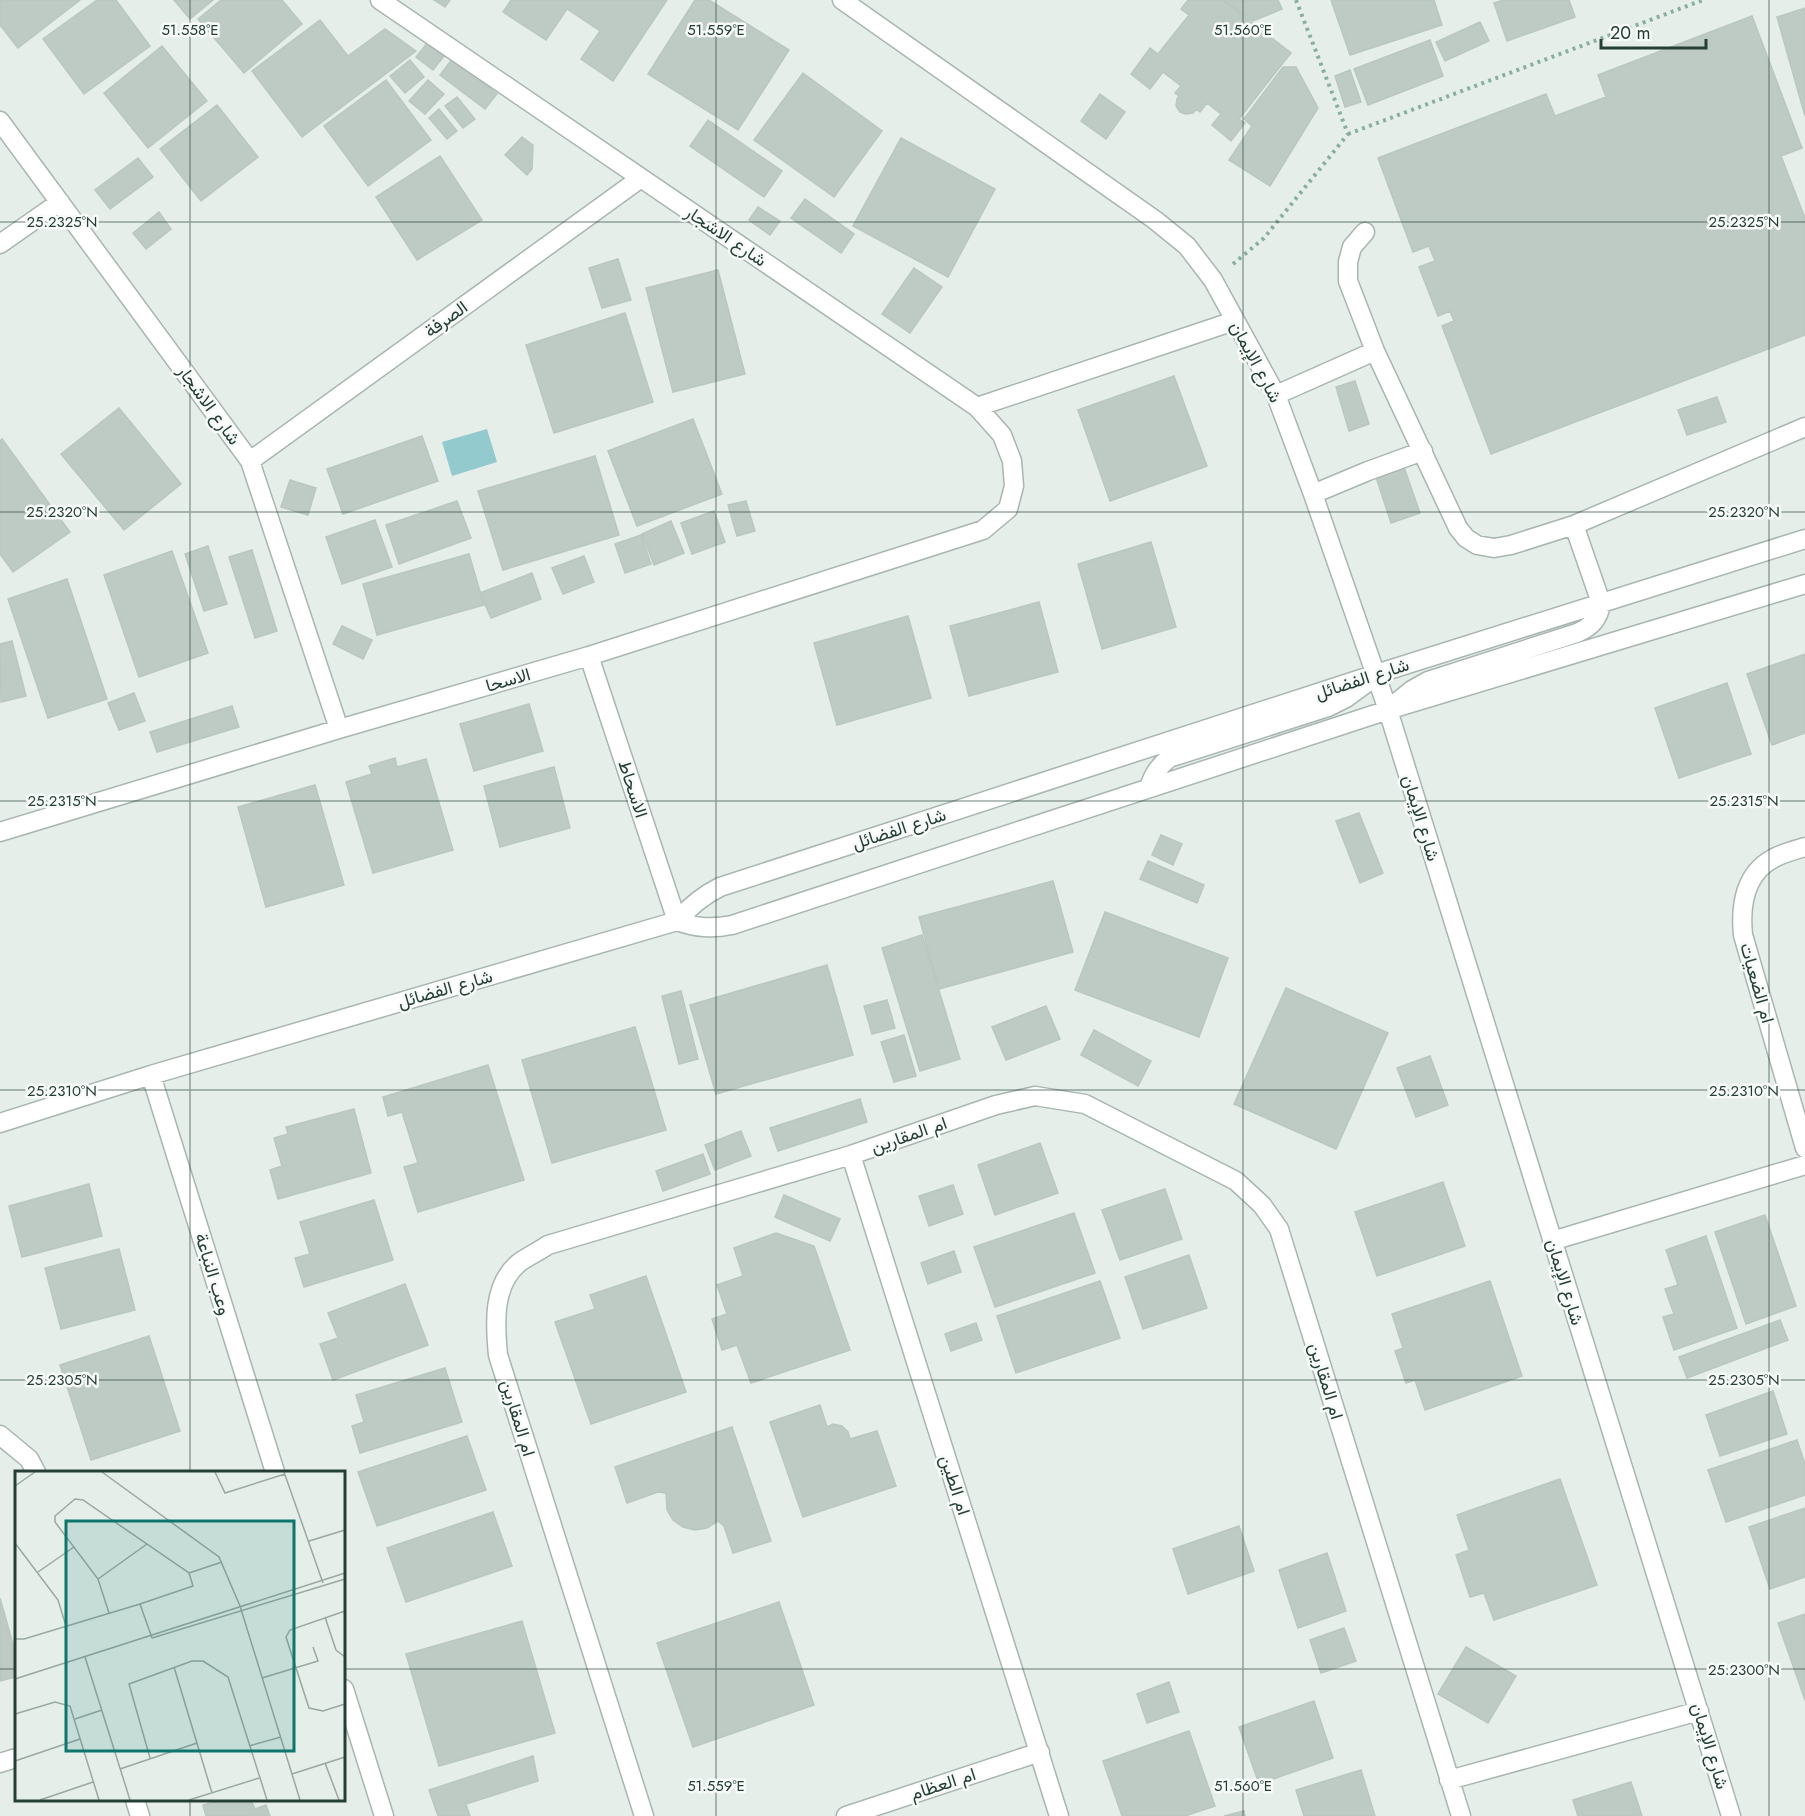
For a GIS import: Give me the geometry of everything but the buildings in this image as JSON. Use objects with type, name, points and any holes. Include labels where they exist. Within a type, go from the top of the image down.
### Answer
[{"type":"street","name":"شارع الاشجار","points":[[380,0],[977,407],[1002,435],[1012,461],[1014,486],[1008,509]]},
{"type":"street","name":"شارع الإيمان","points":[[842,0],[1155,220],[1187,246],[1213,280],[1276,395],[1388,710],[1731,1816]]},
{"type":"street","name":"شارع الاشجار","points":[[0,121],[250,461],[339,729]]},
{"type":"street","name":"الصرفة","points":[[250,461],[641,178]]},
{"type":"street","points":[[0,244],[60,202]]},
{"type":"street","points":[[1365,232],[1352,247],[1348,262],[1348,281],[1375,351],[1458,528],[1466,538],[1477,545],[1494,548],[1574,525],[1805,427]]},
{"type":"street","points":[[977,407],[1234,321]]},
{"type":"street","points":[[1276,395],[1375,351]]},
{"type":"street","points":[[1313,494],[1423,451]]},
{"type":"street","name":"الاسحا","points":[[0,830],[589,656],[983,530],[1008,509]]},
{"type":"street","points":[[1388,710],[1412,690],[1428,681],[1586,629],[1599,614],[1601,603],[1574,525]]},
{"type":"street","name":"شارع الفضائل","points":[[0,1123],[152,1075],[677,921],[703,895],[720,887],[1376,674],[1805,538]]},
{"type":"street","points":[[677,921],[694,927],[713,928],[732,925],[1388,710],[1805,584]]},
{"type":"street","name":"الاسحاط","points":[[589,656],[677,921]]},
{"type":"street","points":[[1149,788],[1152,776],[1169,758],[1328,707],[1362,688],[1376,674]]},
{"type":"street","name":"ام الضعيات","points":[[1805,847],[1774,858],[1755,872],[1745,892],[1741,913],[1743,935],[1805,1148]]},
{"type":"street","name":"وعب النباعة","points":[[152,1075],[274,1471]]},
{"type":"street","name":"ام المقارين","points":[[644,1816],[498,1355],[495,1319],[503,1285],[518,1263],[548,1245],[851,1155],[996,1105],[1035,1096],[1085,1104],[1236,1181],[1262,1205],[1279,1229],[1461,1816]]},
{"type":"street","name":"ام الطين","points":[[851,1155],[1059,1816]]},
{"type":"street","points":[[1552,1241],[1805,1165]]},
{"type":"street","points":[[0,1435],[29,1459],[35,1471]]},
{"type":"street","points":[[345,1692],[384,1816]]},
{"type":"street","points":[[1449,1780],[1699,1711]]},
{"type":"street","name":"ام العظام","points":[[846,1816],[1040,1752]]},
{"type":"street","points":[[0,1763],[15,1758]]},
{"type":"street","points":[[135,1801],[140,1816]]},
{"type":"path","points":[[1296,0],[1348,134]]},
{"type":"path","points":[[1213,280],[1264,238],[1348,134],[1703,0]]},
{"type":"water","points":[[487,429],[497,462],[452,476],[442,442]]}]
